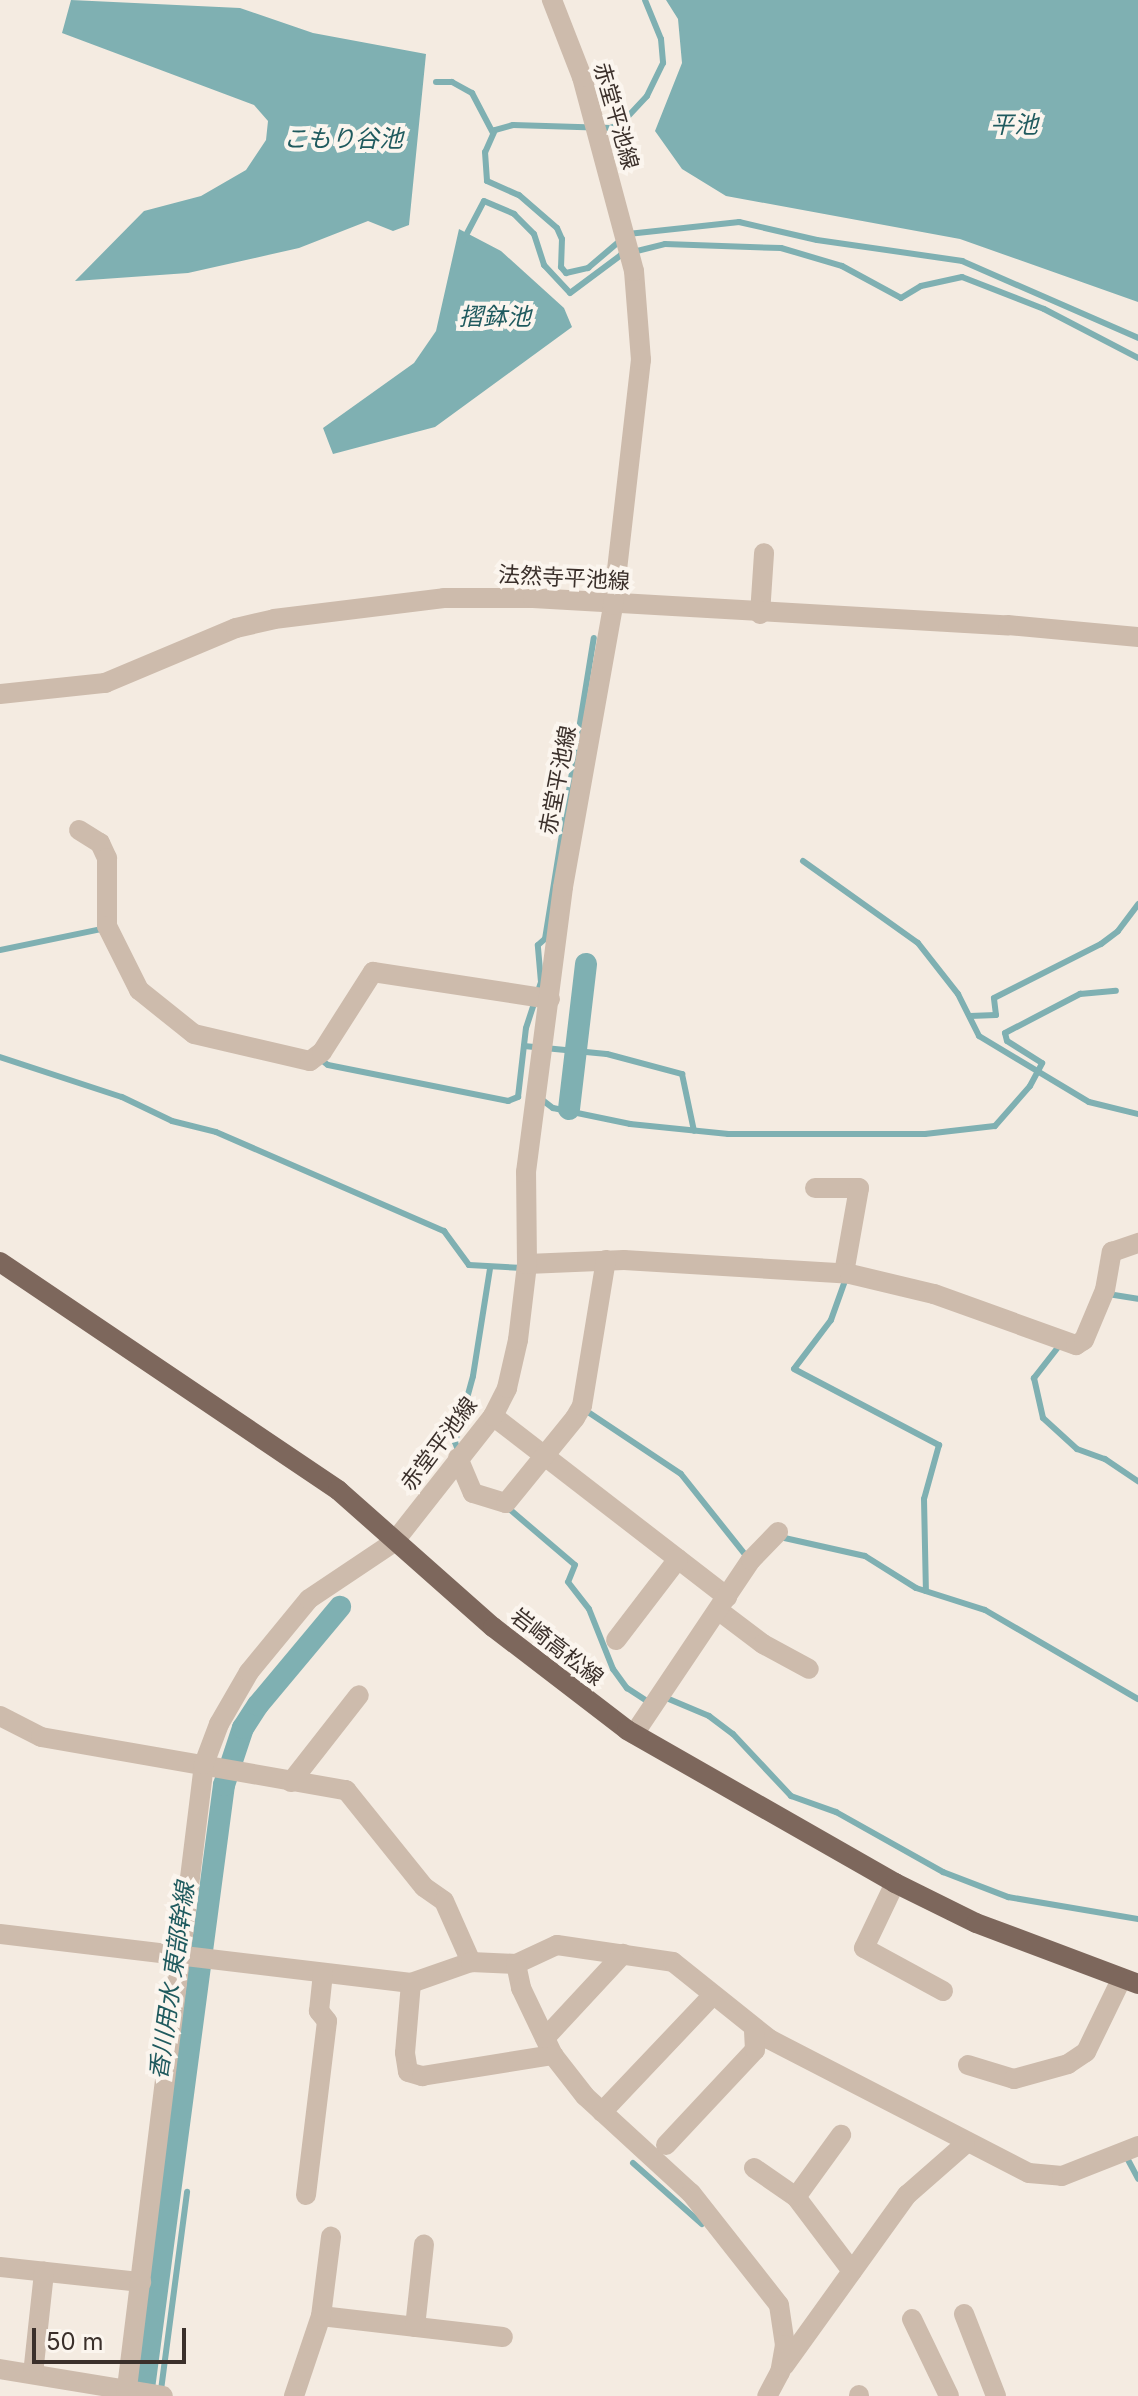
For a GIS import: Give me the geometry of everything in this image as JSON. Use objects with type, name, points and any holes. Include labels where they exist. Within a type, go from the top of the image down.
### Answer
[{"type":"main road","name":"岩崎高松線","points":[[0,1262],[338,1490],[394,1542],[562,1684],[634,1734],[895,1883],[976,1923],[1130,1981]]},
{"type":"street","name":"赤堂平池線","points":[[126,2393],[141,2282],[196,1958],[218,1771],[219,1724],[249,1672],[309,1599],[394,1542],[493,1416],[507,1388],[518,1340],[527,1264],[526,1172],[563,887],[613,605],[641,360],[639,304],[582,77],[552,0]]},
{"type":"street","points":[[760,614],[764,553]]},
{"type":"street","name":"法然寺平池線","points":[[0,694],[105,683],[236,628],[274,619],[444,598],[1022,625],[1138,637]]},
{"type":"street","points":[[79,830],[100,843],[107,858],[107,926],[139,990],[194,1034],[310,1061],[322,1052],[373,972],[550,999]]},
{"type":"street","points":[[815,1188],[859,1188],[844,1273]]},
{"type":"street","points":[[527,1264],[606,1260],[844,1273],[934,1294],[1076,1345],[1084,1340],[1105,1290],[1112,1252],[1138,1243]]},
{"type":"street","points":[[458,1458],[473,1493],[506,1503],[544,1457],[582,1406],[606,1260]]},
{"type":"street","points":[[493,1416],[678,1559],[763,1644],[809,1669]]},
{"type":"street","points":[[634,1734],[723,1604],[778,1532]]},
{"type":"street","points":[[616,1640],[678,1559]]},
{"type":"street","points":[[291,1782],[359,1695]]},
{"type":"street","points":[[0,1716],[41,1737],[218,1771],[346,1790],[424,1887],[444,1901],[471,1962]]},
{"type":"street","points":[[895,1883],[864,1948],[943,1991]]},
{"type":"street","points":[[0,1934],[411,1983],[471,1962],[516,1964],[557,1945],[673,1962],[754,2028],[908,2108],[965,2144],[1046,2178],[1088,2168],[1138,2146]]},
{"type":"street","points":[[411,1983],[405,2053],[408,2072],[422,2076],[549,2047],[623,1954]]},
{"type":"street","points":[[516,1964],[521,1988],[549,2047],[602,2112],[691,2193],[779,2305],[785,2345],[780,2372]]},
{"type":"street","points":[[306,2195],[327,2021],[319,2011],[323,1973]]},
{"type":"street","points":[[968,2065],[1014,2079],[1068,2064],[1086,2052],[1130,1981]]},
{"type":"street","points":[[602,2112],[713,1995]]},
{"type":"street","points":[[666,2145],[755,2050],[754,2028]]},
{"type":"street","points":[[796,2197],[841,2135]]},
{"type":"street","points":[[767,2396],[780,2372],[907,2195],[965,2144]]},
{"type":"street","points":[[754,2168],[796,2197],[852,2271]]},
{"type":"street","points":[[294,2396],[321,2316],[331,2237]]},
{"type":"street","points":[[415,2327],[424,2244]]},
{"type":"street","points":[[0,2267],[141,2282]]},
{"type":"street","points":[[33,2374],[44,2272]]},
{"type":"street","points":[[964,2314],[996,2396]]},
{"type":"street","points":[[321,2316],[503,2337]]},
{"type":"street","points":[[912,2319],[949,2396]]},
{"type":"street","points":[[0,2369],[33,2374],[66,2388],[161,2396]]},
{"type":"water","name":"こもり谷池","points":[[71,0],[240,8],[313,33],[426,54],[409,225],[393,231],[368,221],[299,248],[188,273],[75,281],[144,211],[201,196],[246,170],[266,140],[268,121],[254,105],[62,33]]},
{"type":"water","name":"平池","points":[[666,0],[1138,0],[1138,302],[960,239],[726,196],[682,169],[655,131],[682,63],[678,19]]},
{"type":"water","name":"摺鉢池","points":[[459,229],[501,251],[564,308],[572,327],[435,427],[333,454],[323,428],[414,363],[436,331]]},
{"type":"waterway","points":[[645,0],[661,39],[663,63],[647,96],[621,124],[610,128],[513,125],[495,130],[485,152],[487,181],[519,195],[557,228],[562,239],[561,267],[566,273],[588,268],[628,234],[739,222],[817,240],[962,261],[1138,338]]},
{"type":"waterway","points":[[436,82],[452,82],[472,93],[493,133]]},
{"type":"waterway","points":[[463,241],[484,201],[514,214],[534,234],[544,265],[570,293],[621,255],[665,244],[781,248],[842,266],[901,298],[921,286],[962,277],[1044,309],[1138,358]]},
{"type":"waterway","points":[[319,1058],[328,1065],[508,1101],[518,1097],[526,1028],[541,982],[538,945],[545,939],[594,638]]},
{"type":"waterway","points":[[803,861],[918,943],[958,994],[979,1036],[1089,1102],[1138,1114]]},
{"type":"waterway","points":[[970,1016],[996,1015],[994,998],[1101,944],[1118,931],[1138,904]]},
{"type":"waterway","points":[[0,950],[106,928]]},
{"type":"waterway","name":"香川用水 東部幹線","points":[[569,1109],[586,964]]},
{"type":"waterway","points":[[541,1099],[553,1108],[630,1124],[728,1134],[925,1134],[995,1126],[1030,1086],[1042,1063],[1007,1041],[1005,1033],[1080,994],[1116,991]]},
{"type":"waterway","points":[[524,1046],[607,1054],[682,1074],[694,1131]]},
{"type":"waterway","points":[[0,1057],[122,1097],[172,1121],[216,1132],[444,1231],[469,1265],[523,1268]]},
{"type":"waterway","points":[[459,1453],[455,1442],[473,1376],[490,1269]]},
{"type":"waterway","points":[[846,1278],[831,1320],[794,1369],[939,1445],[924,1499],[926,1591]]},
{"type":"waterway","points":[[1108,1294],[1138,1299]]},
{"type":"waterway","points":[[1059,1346],[1034,1378],[1043,1418],[1077,1449],[1105,1459],[1138,1481]]},
{"type":"waterway","points":[[585,1410],[681,1474],[747,1557]]},
{"type":"waterway","points":[[507,1507],[575,1565],[568,1582],[589,1609],[613,1669],[627,1688],[650,1703]]},
{"type":"waterway","points":[[780,1537],[865,1556],[916,1588],[985,1610],[1138,1699]]},
{"type":"waterway","name":"香川用水 東部幹線","points":[[143,2396],[224,1785],[243,1728],[258,1705],[340,1607]]},
{"type":"waterway","points":[[664,1697],[709,1716],[733,1734],[791,1796],[836,1812],[943,1872],[1008,1897],[1138,1919]]},
{"type":"waterway","points":[[1126,2156],[1138,2179]]},
{"type":"waterway","points":[[633,2163],[702,2224]]},
{"type":"waterway","points":[[161,2390],[187,2192]]}]
